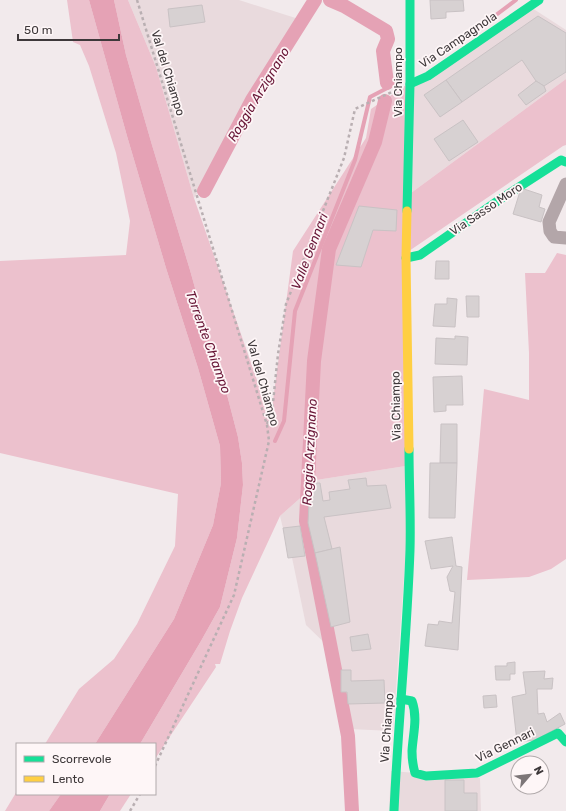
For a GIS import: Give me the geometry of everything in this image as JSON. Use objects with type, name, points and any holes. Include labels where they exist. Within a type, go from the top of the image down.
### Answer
[{"type":"main road","name":"Via Chiampo","points":[[394,811],[410,548],[406,258],[410,84],[410,0]]},
{"type":"main road","name":"Via Campagnola","points":[[410,84],[428,76],[538,0]]},
{"type":"main road","name":"Via Sasso Moro","points":[[406,258],[420,255],[548,168],[561,160],[566,162]]},
{"type":"main road","name":"Via Gennari","points":[[401,699],[412,701],[415,706],[412,758],[415,774],[426,776],[477,773],[558,733],[566,742]]},
{"type":"street","points":[[566,184],[549,222],[550,231],[554,237],[566,238]]},
{"type":"path","name":"Val del Chiampo","points":[[137,0],[267,425],[269,441],[234,595],[156,764]]},
{"type":"path","points":[[267,425],[272,412],[278,354],[286,304],[344,158],[355,109],[391,92]]},
{"type":"path","points":[[130,811],[139,795]]},
{"type":"shaded area","points":[[67,0],[89,0],[127,136],[166,268],[198,368],[220,446],[221,483],[213,525],[174,619],[96,743],[46,743],[79,689],[114,659],[137,624],[175,546],[178,494],[0,453],[0,261],[126,255],[130,221],[116,153],[89,66],[80,45],[73,42]]},
{"type":"shaded area","points":[[114,0],[128,0],[156,67],[194,198],[269,415],[272,408],[293,251],[366,138],[371,109],[412,81],[411,193],[566,79],[566,145],[409,251],[412,465],[310,481],[306,493],[280,516],[242,598],[220,664],[215,664],[216,667],[156,757],[156,743],[141,743],[220,607],[237,538],[243,485],[242,463],[238,437],[224,383],[210,342],[126,55]]},
{"type":"shaded area","points":[[128,0],[239,0],[308,22],[194,198],[156,67]]},
{"type":"shaded area","points":[[532,8],[566,30],[566,79],[411,193],[412,81]]},
{"type":"shaded area","points":[[557,253],[566,255],[566,559],[551,569],[529,577],[467,580],[484,389],[529,400],[529,353],[525,273],[545,273]]},
{"type":"shaded area","points":[[412,465],[393,731],[349,729],[334,652],[306,625],[290,548],[287,545],[280,516],[306,493],[310,481]]},
{"type":"shaded area","points":[[391,771],[480,778],[481,811],[389,811]]},
{"type":"shaded area","points":[[16,793],[16,795],[60,795],[49,811],[5,811]]},
{"type":"shaded area","points":[[109,795],[130,795],[120,811],[100,811]]},
{"type":"water","name":"Torrente Chiampo","points":[[89,0],[114,0],[126,55],[210,342],[224,383],[238,437],[242,463],[243,485],[237,538],[220,607],[201,641],[141,743],[96,743],[174,619],[213,525],[221,483],[220,446],[198,368],[166,268]]},
{"type":"water","points":[[60,795],[109,795],[100,811],[49,811]]},
{"type":"building","points":[[430,0],[463,0],[464,11],[446,12],[446,18],[431,19]]},
{"type":"building","points":[[202,5],[205,22],[170,27],[168,9]]},
{"type":"building","points":[[538,16],[566,33],[566,72],[544,86],[536,81],[522,60],[462,102],[446,80]]},
{"type":"building","points":[[446,80],[462,102],[440,117],[424,95]]},
{"type":"building","points":[[536,81],[544,86],[546,91],[526,105],[518,95]]},
{"type":"building","points":[[463,120],[478,142],[449,161],[434,139]]},
{"type":"building","points":[[521,188],[542,195],[539,207],[545,209],[541,222],[513,214]]},
{"type":"building","points":[[359,206],[397,210],[396,231],[373,230],[361,267],[336,265]]},
{"type":"building","points":[[436,261],[449,261],[449,279],[435,279]]},
{"type":"building","points":[[466,296],[479,296],[479,317],[467,317]]},
{"type":"building","points":[[447,298],[457,299],[455,327],[433,326],[435,304],[447,304]]},
{"type":"building","points":[[455,336],[468,337],[467,365],[435,364],[436,338],[455,339]]},
{"type":"building","points":[[462,376],[463,405],[446,405],[446,411],[434,412],[433,377]]},
{"type":"building","points":[[441,424],[457,424],[457,463],[440,463]]},
{"type":"building","points":[[430,463],[457,463],[455,518],[429,518]]},
{"type":"building","points":[[366,478],[367,486],[386,485],[391,508],[324,517],[332,549],[315,553],[308,523],[310,483],[320,483],[323,501],[330,500],[329,492],[350,489],[348,480]]},
{"type":"building","points":[[300,526],[305,556],[288,558],[283,528]]},
{"type":"building","points":[[452,537],[456,566],[462,567],[458,650],[425,646],[428,624],[438,625],[439,621],[452,623],[455,592],[450,591],[447,577],[453,566],[431,569],[425,541]]},
{"type":"building","points":[[340,547],[350,622],[331,627],[315,553]]},
{"type":"building","points":[[368,634],[371,649],[352,651],[350,637]]},
{"type":"building","points":[[515,662],[515,674],[510,674],[510,680],[496,680],[495,666],[507,666],[507,663]]},
{"type":"building","points":[[341,670],[351,670],[351,681],[384,680],[385,703],[348,704],[347,692],[341,692]]},
{"type":"building","points":[[545,671],[544,679],[553,678],[552,689],[537,689],[538,714],[544,713],[547,722],[560,713],[565,724],[535,740],[517,742],[512,697],[526,694],[523,672]]},
{"type":"building","points":[[496,695],[497,707],[484,708],[483,696]]},
{"type":"building","points":[[445,780],[464,780],[464,793],[477,793],[477,811],[445,811]]},
{"type":"waterway","name":"Roggia Arzignano","points":[[204,191],[252,100],[315,0]]},
{"type":"waterway","name":"Roggia Arzignano","points":[[330,0],[344,6],[386,31],[388,39],[383,51],[387,83]]},
{"type":"waterway","name":"Valle Gennari","points":[[480,27],[516,0]]},
{"type":"waterway","name":"Valle Gennari","points":[[275,441],[284,421],[295,311],[355,160],[370,97],[395,84]]},
{"type":"waterway","name":"Roggia Arzignano","points":[[352,811],[348,736],[306,521],[314,361],[329,249],[375,142],[385,101]]},
{"type":"traffic: fast","points":[[407,211],[410,0]]},
{"type":"traffic: fast","points":[[410,84],[428,76],[539,0]]},
{"type":"traffic: fast","points":[[406,258],[420,255],[499,200],[561,160],[566,162]]},
{"type":"traffic: fast","points":[[394,811],[410,550],[409,449]]},
{"type":"traffic: fast","points":[[401,699],[412,701],[414,707],[415,720],[412,751],[413,765],[415,773],[426,776],[477,773],[558,733],[566,742]]},
{"type":"traffic: slow","points":[[407,211],[406,258],[409,449]]}]
